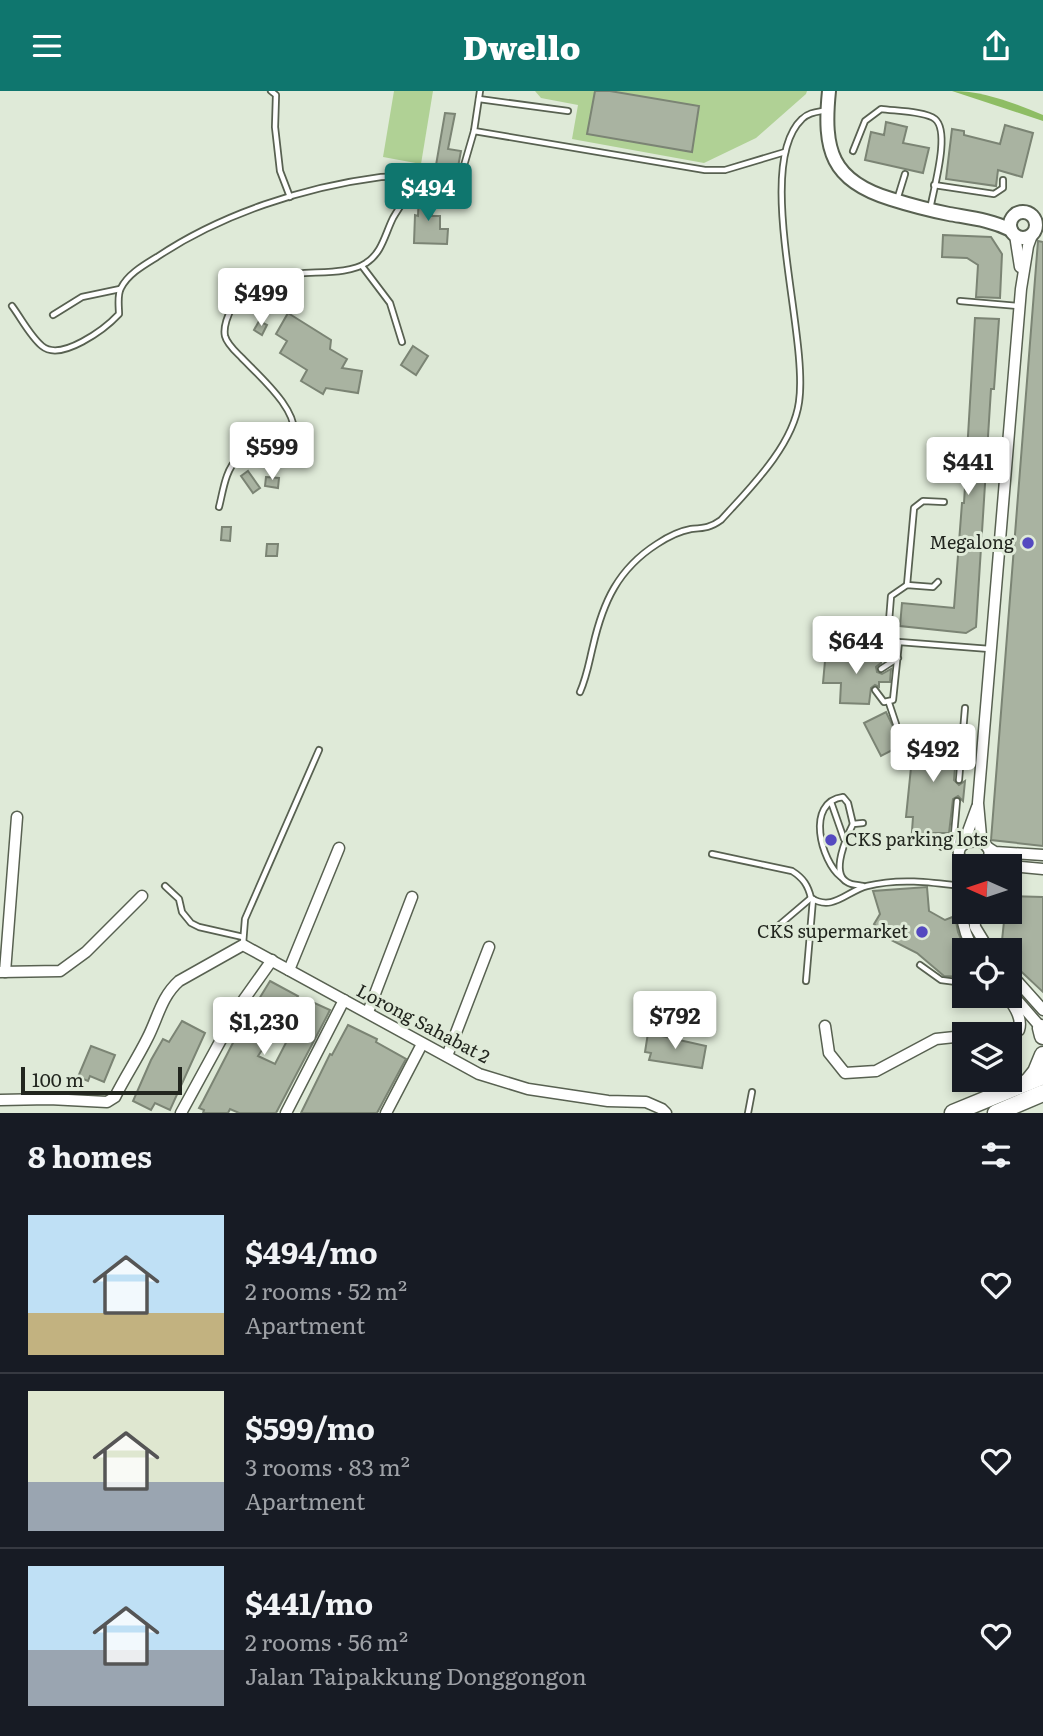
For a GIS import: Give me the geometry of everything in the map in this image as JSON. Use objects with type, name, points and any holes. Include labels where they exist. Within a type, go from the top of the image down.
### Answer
[{"type":"main road","points":[[1013,1098],[1036,1072],[1043,1055]]},
{"type":"main road","points":[[1013,1098],[1043,1076]]},
{"type":"main road","points":[[953,1113],[1013,1098],[1043,1094]]},
{"type":"street","points":[[829,91],[827,110],[830,146],[839,168],[847,178],[864,190],[930,210],[969,216],[1028,213],[1037,226]]},
{"type":"street","points":[[1017,214],[1012,219],[1021,289]]},
{"type":"street","points":[[969,216],[1026,238],[1037,226]]},
{"type":"street","points":[[988,854],[981,836],[978,803],[1019,306],[1025,259],[1037,226]]},
{"type":"street","points":[[960,854],[958,845],[978,803]]},
{"type":"street","points":[[17,817],[2,972],[60,971],[86,952],[142,896]]},
{"type":"street","points":[[958,845],[975,840],[995,852],[1043,856]]},
{"type":"street","points":[[289,970],[339,848]]},
{"type":"street","points":[[1022,867],[1043,869]]},
{"type":"street","points":[[368,1013],[412,897]]},
{"type":"street","points":[[0,1100],[107,1102],[115,1097],[171,989],[243,941]]},
{"type":"street","name":"Lorong Sahabat 2","points":[[243,941],[289,970],[479,1074],[528,1089],[608,1101],[646,1102],[666,1113]]},
{"type":"street","points":[[447,1056],[489,947]]},
{"type":"street","points":[[181,1113],[240,1005],[272,960]]},
{"type":"street","points":[[1022,986],[1043,1010]]},
{"type":"street","points":[[286,1113],[345,1000]]},
{"type":"street","points":[[1021,1008],[1042,1031]]},
{"type":"street","points":[[825,1026],[829,1053],[845,1073],[876,1071],[936,1039],[952,1037]]},
{"type":"street","points":[[386,1113],[422,1044]]},
{"type":"lane","points":[[271,91],[276,95],[275,127],[279,171],[290,197]]},
{"type":"lane","points":[[52,315],[82,297],[120,289],[136,271],[179,242],[232,216],[290,197],[372,179],[450,177],[458,174],[463,169],[474,131],[480,91]]},
{"type":"lane","points":[[479,99],[568,111]]},
{"type":"lane","points":[[853,151],[865,121],[881,109],[933,117],[942,126],[943,139],[930,210]]},
{"type":"lane","points":[[580,692],[590,668],[600,616],[614,584],[627,569],[657,544],[690,529],[711,527],[721,520],[787,440],[799,402],[800,369],[781,193],[785,152],[800,120],[810,113],[827,110]]},
{"type":"lane","points":[[474,131],[705,170],[725,170],[785,152]]},
{"type":"lane","points":[[897,201],[905,174]]},
{"type":"lane","points":[[219,507],[224,485],[237,459],[244,454],[253,453],[280,455],[292,442],[294,432],[293,420],[282,401],[225,337],[230,310],[235,302],[281,277],[325,270],[342,271],[362,266],[378,252],[393,219],[420,177]]},
{"type":"lane","points":[[934,185],[994,194],[1003,188],[1003,180]]},
{"type":"lane","points":[[362,266],[390,303],[402,342]]},
{"type":"lane","points":[[12,306],[42,346],[52,351],[62,351],[105,328],[119,314],[120,289]]},
{"type":"lane","points":[[960,301],[1019,306]]},
{"type":"lane","points":[[907,585],[914,508],[923,501],[944,502]]},
{"type":"lane","points":[[938,582],[933,587],[907,585],[894,593],[889,599],[888,634],[899,642],[991,649]]},
{"type":"lane","points":[[875,690],[884,702],[893,700],[899,642]]},
{"type":"lane","points":[[881,669],[898,657]]},
{"type":"lane","points":[[888,702],[896,724]]},
{"type":"lane","points":[[959,781],[965,708]]},
{"type":"lane","points":[[165,885],[179,899],[182,912],[191,923],[243,941],[246,919],[319,750]]},
{"type":"lane","points":[[841,877],[839,869],[845,840],[853,824],[846,800],[839,797],[822,810],[819,823],[828,861],[833,871],[848,883],[864,886],[929,881],[952,884]]},
{"type":"lane","points":[[831,801],[845,840]]},
{"type":"lane","points":[[942,847],[958,845],[957,801]]},
{"type":"lane","points":[[853,824],[863,823]]},
{"type":"lane","points":[[712,854],[792,871],[801,877],[812,899],[806,981]]},
{"type":"lane","points":[[812,899],[833,903],[864,886]]},
{"type":"lane","points":[[771,932],[812,899]]},
{"type":"lane","points":[[920,965],[941,980],[952,981]]},
{"type":"lane","points":[[748,1113],[752,1092]]},
{"type":"shaded area","points":[[394,91],[433,91],[421,164],[383,157]]},
{"type":"shaded area","points":[[535,91],[807,91],[756,138],[704,163],[572,139],[578,105],[541,98]]},
{"type":"shaded area","points":[[952,91],[987,95],[1010,102],[1043,115],[1043,121]]},
{"type":"building","points":[[595,91],[610,91],[699,106],[692,152],[587,134]]},
{"type":"building","points":[[445,113],[455,114],[448,149],[461,151],[458,167],[436,165]]},
{"type":"building","points":[[886,122],[907,127],[903,143],[929,148],[923,173],[865,160],[871,132],[884,135]]},
{"type":"building","points":[[1005,125],[1033,133],[1022,177],[998,170],[996,186],[946,179],[952,129],[964,131],[964,135],[1000,144]]},
{"type":"building","points":[[419,192],[433,193],[432,216],[440,216],[440,229],[448,229],[447,244],[414,243]]},
{"type":"building","points":[[943,235],[991,237],[1002,254],[1000,298],[976,297],[978,265],[967,258],[942,257]]},
{"type":"building","name":"Megalong","points":[[1038,241],[1043,242],[1043,846],[991,840]]},
{"type":"building","points":[[288,313],[331,340],[330,349],[347,359],[342,368],[362,371],[358,393],[326,388],[323,394],[301,381],[307,370],[280,353],[287,341],[276,334]]},
{"type":"building","points":[[975,318],[999,319],[994,389],[991,389],[976,627],[966,633],[900,626],[902,603],[954,608],[964,503]]},
{"type":"building","points":[[259,321],[267,325],[262,335],[254,330]]},
{"type":"building","points":[[413,346],[428,356],[416,375],[401,365]]},
{"type":"building","points":[[248,471],[260,488],[253,493],[241,476]]},
{"type":"building","points":[[266,477],[279,478],[278,488],[265,486]]},
{"type":"building","points":[[222,527],[231,527],[230,541],[221,540]]},
{"type":"building","points":[[267,544],[278,544],[277,556],[266,556]]},
{"type":"building","points":[[842,651],[875,651],[874,657],[881,658],[881,663],[876,667],[877,672],[882,674],[891,669],[890,682],[879,682],[879,687],[875,685],[871,688],[869,704],[840,703],[841,683],[823,683],[825,661],[843,661]]},
{"type":"building","points":[[886,712],[902,745],[881,756],[864,723]]},
{"type":"building","points":[[915,728],[958,731],[954,780],[959,785],[965,781],[963,801],[958,796],[953,799],[949,833],[933,833],[932,846],[911,845],[913,817],[906,817]]},
{"type":"building","name":"CKS supermarket","points":[[927,887],[929,911],[945,920],[952,917],[952,924],[956,924],[960,938],[952,938],[952,976],[944,976],[917,953],[891,940],[874,924],[880,914],[873,891]]},
{"type":"building","points":[[1022,896],[1043,897],[1043,992],[1022,972],[1022,938],[1002,938],[1004,924],[1022,924]]},
{"type":"building","points":[[270,981],[298,996],[258,1056],[275,1064],[308,1000],[330,1010],[327,1016],[276,1113],[239,1113],[230,1109],[228,1113],[203,1113],[204,1110],[199,1108],[237,1035]]},
{"type":"building","points":[[182,1021],[205,1033],[170,1110],[155,1103],[151,1110],[133,1101],[163,1039],[169,1042]]},
{"type":"building","points":[[348,1025],[377,1039],[376,1042],[406,1059],[377,1113],[301,1113],[330,1054],[332,1055]]},
{"type":"building","points":[[648,1033],[706,1046],[702,1068],[649,1060],[651,1053],[645,1052]]},
{"type":"building","points":[[91,1046],[115,1055],[104,1082],[90,1076],[88,1081],[78,1077]]},
{"type":"place","name":"Megalong","points":[[1028,543]]},
{"type":"place","name":"CKS parking lots","points":[[831,840]]},
{"type":"place","name":"CKS supermarket","points":[[922,932]]}]
